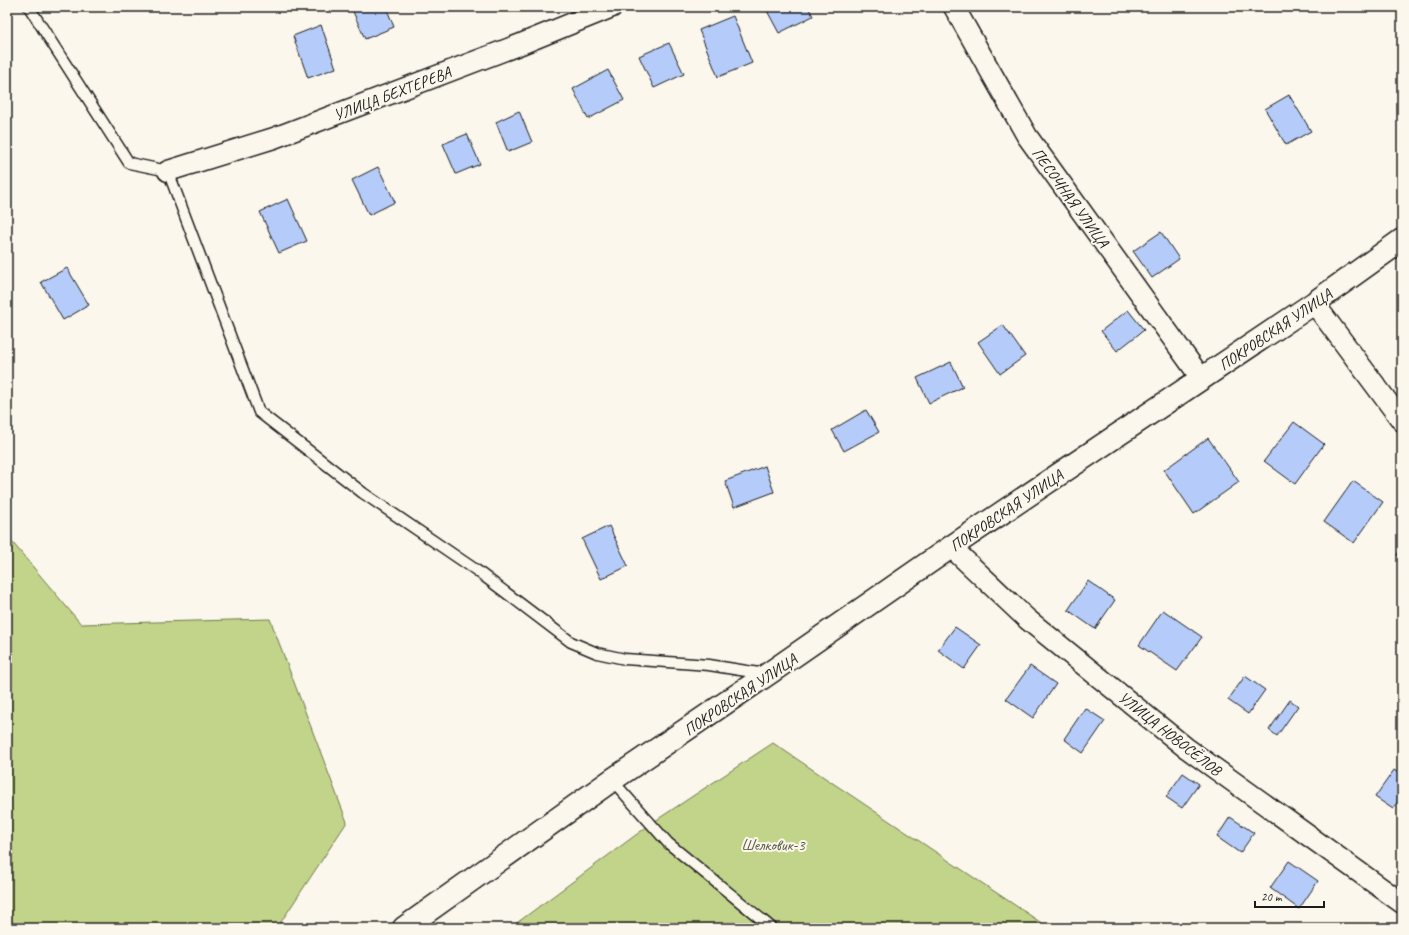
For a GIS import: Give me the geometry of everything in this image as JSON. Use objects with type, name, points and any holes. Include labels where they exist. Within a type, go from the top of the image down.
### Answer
[{"type":"street","name":"УЛИЦА БЕХТЕРЕВА","points":[[168,171],[274,138],[521,44],[612,7]]},
{"type":"street","name":"ПЕСОЧНАЯ УЛИЦА","points":[[954,7],[1027,136],[1201,378]]},
{"type":"street","name":"ПОКРОВСКАЯ УЛИЦА","points":[[404,928],[612,780],[951,547],[1314,303],[1402,240]]},
{"type":"street","points":[[1314,303],[1402,421]]},
{"type":"street","name":"УЛИЦА НОВОСЁЛОВ","points":[[951,547],[1027,619],[1185,747],[1402,903]]},
{"type":"lane","points":[[29,7],[129,162],[168,171],[259,412],[363,494],[476,570],[571,642],[597,653],[625,659],[709,666],[768,674]]},
{"type":"lane","points":[[612,780],[668,843],[772,928]]},
{"type":"green space","points":[[7,536],[81,624],[270,619],[347,822],[277,928],[7,928]]},
{"type":"green space","name":"Шелковик-3","points":[[773,743],[1049,928],[510,928],[652,823]]},
{"type":"building","points":[[351,7],[386,7],[394,27],[365,39]]},
{"type":"building","points":[[765,7],[808,7],[813,16],[779,33]]},
{"type":"building","points":[[733,16],[752,63],[718,77],[699,30]]},
{"type":"building","points":[[321,25],[336,68],[308,78],[293,36]]},
{"type":"building","points":[[669,43],[684,74],[654,88],[639,56]]},
{"type":"building","points":[[608,70],[624,100],[588,119],[573,89]]},
{"type":"building","points":[[1289,95],[1311,131],[1286,145],[1265,109]]},
{"type":"building","points":[[519,111],[532,142],[508,152],[496,122]]},
{"type":"building","points":[[467,134],[480,164],[456,174],[443,144]]},
{"type":"building","points":[[378,167],[395,202],[369,215],[352,180]]},
{"type":"building","points":[[288,199],[307,241],[279,253],[260,212]]},
{"type":"building","points":[[1161,232],[1179,259],[1152,278],[1133,251]]},
{"type":"building","points":[[67,268],[89,305],[63,320],[41,282]]},
{"type":"building","points":[[1128,310],[1144,330],[1117,351],[1101,331]]},
{"type":"building","points":[[1003,325],[1025,356],[1000,374],[978,342]]},
{"type":"building","points":[[951,362],[963,387],[929,403],[917,378]]},
{"type":"building","points":[[866,410],[879,432],[844,451],[832,430]]},
{"type":"building","points":[[1294,422],[1324,444],[1295,484],[1264,461]]},
{"type":"building","points":[[1208,438],[1239,482],[1194,514],[1164,470]]},
{"type":"building","points":[[765,466],[774,492],[734,507],[725,481]]},
{"type":"building","points":[[1353,481],[1383,502],[1354,543],[1324,522]]},
{"type":"building","points":[[609,526],[628,566],[601,579],[582,539]]},
{"type":"building","points":[[1402,547],[1402,558],[1397,555]]},
{"type":"building","points":[[1088,581],[1115,600],[1095,629],[1068,610]]},
{"type":"building","points":[[1163,610],[1202,637],[1177,671],[1139,645]]},
{"type":"building","points":[[955,627],[981,645],[964,669],[938,650]]},
{"type":"building","points":[[1030,666],[1056,684],[1033,718],[1006,699]]},
{"type":"building","points":[[1245,676],[1265,690],[1248,714],[1228,700]]},
{"type":"building","points":[[1290,700],[1298,706],[1277,736],[1269,730]]},
{"type":"building","points":[[1085,708],[1105,721],[1083,753],[1064,739]]},
{"type":"building","points":[[1394,770],[1402,775],[1402,795],[1393,809],[1375,797]]},
{"type":"building","points":[[1183,773],[1199,784],[1182,808],[1166,797]]},
{"type":"building","points":[[1230,817],[1254,833],[1240,853],[1217,837]]},
{"type":"building","points":[[1289,861],[1318,881],[1299,909],[1270,888]]}]
